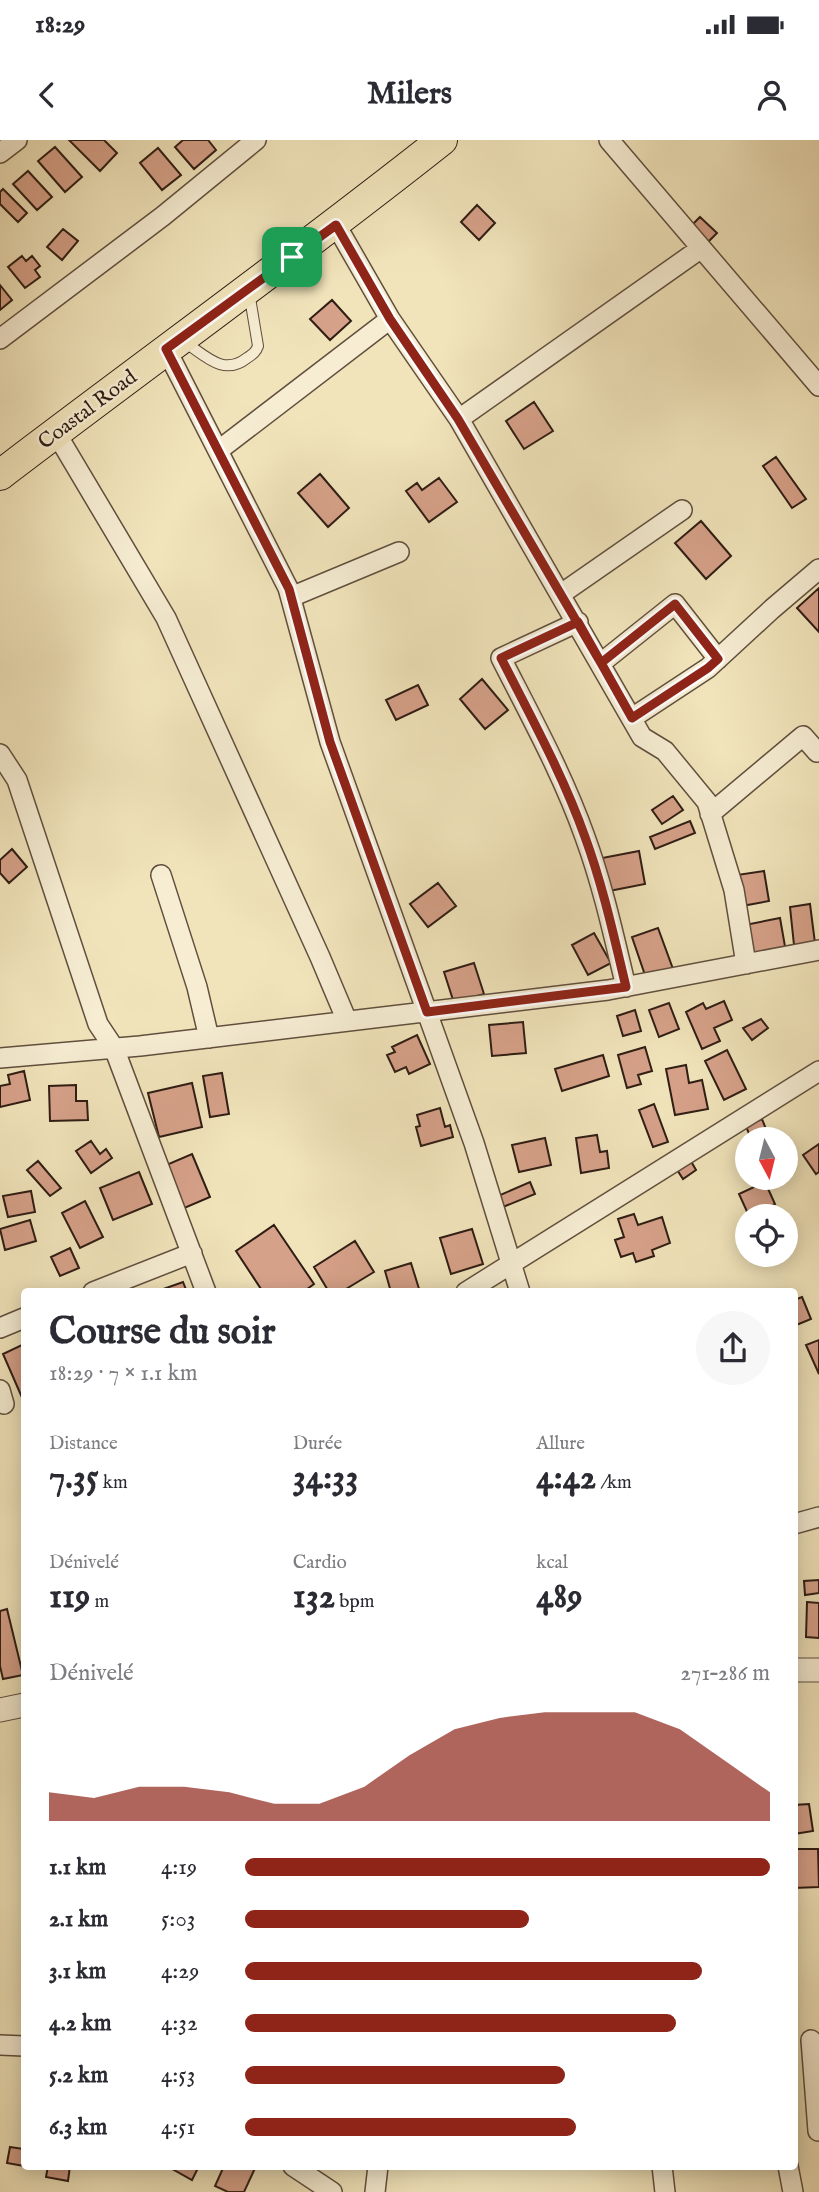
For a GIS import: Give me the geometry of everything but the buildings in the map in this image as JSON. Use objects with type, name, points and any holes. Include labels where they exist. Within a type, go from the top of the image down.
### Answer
[{"type":"main road","name":"Coastal Road","points":[[0,475],[336,225],[442,140]]},
{"type":"street","points":[[0,153],[17,140]]},
{"type":"street","points":[[0,340],[163,216],[257,140]]},
{"type":"street","points":[[609,140],[819,386]]},
{"type":"street","points":[[336,225],[390,319],[458,419],[578,622],[642,737],[665,751],[707,803],[734,890],[746,964]]},
{"type":"street","points":[[458,419],[700,249]]},
{"type":"street","points":[[219,450],[390,319]]},
{"type":"street","points":[[173,344],[219,450],[291,597],[330,742],[474,1143],[519,1288]]},
{"type":"street","points":[[56,433],[166,618],[347,1021]]},
{"type":"street","points":[[561,594],[682,510]]},
{"type":"street","points":[[291,597],[399,552]]},
{"type":"street","points":[[632,718],[708,668],[772,608],[819,569]]},
{"type":"street","points":[[601,663],[675,604],[718,659]]},
{"type":"street","points":[[578,622],[501,658],[550,755],[585,836],[608,911],[626,987]]},
{"type":"street","points":[[710,814],[803,736],[817,752]]},
{"type":"street","points":[[0,754],[17,780],[97,1024],[114,1048],[205,1288]]},
{"type":"street","points":[[161,875],[197,988],[209,1038]]},
{"type":"street","points":[[0,1058],[209,1038],[626,987],[819,950]]},
{"type":"street","points":[[473,1288],[819,1071]]},
{"type":"street","points":[[103,1288],[192,1253]]},
{"type":"street","points":[[0,1328],[21,1319]]},
{"type":"street","points":[[798,1523],[819,1517]]},
{"type":"street","points":[[798,1670],[819,1670]]},
{"type":"street","points":[[0,1710],[21,1706]]},
{"type":"street","points":[[808,2040],[818,2131]]},
{"type":"street","points":[[0,2045],[21,2046]]},
{"type":"street","points":[[299,2170],[332,2192]]},
{"type":"street","points":[[375,2192],[378,2170]]},
{"type":"street","points":[[663,2170],[665,2192]]},
{"type":"street","points":[[789,2170],[793,2192]]},
{"type":"lane","points":[[173,344],[222,366],[237,366],[256,352],[258,346],[248,288]]},
{"type":"route","points":[[292,257],[166,349],[289,589],[330,742],[427,1012],[626,987],[608,911],[585,836],[550,755],[501,658],[578,622],[601,663],[632,718],[718,659],[675,604],[601,663],[578,622],[458,419],[390,319],[336,225],[292,257]]}]
